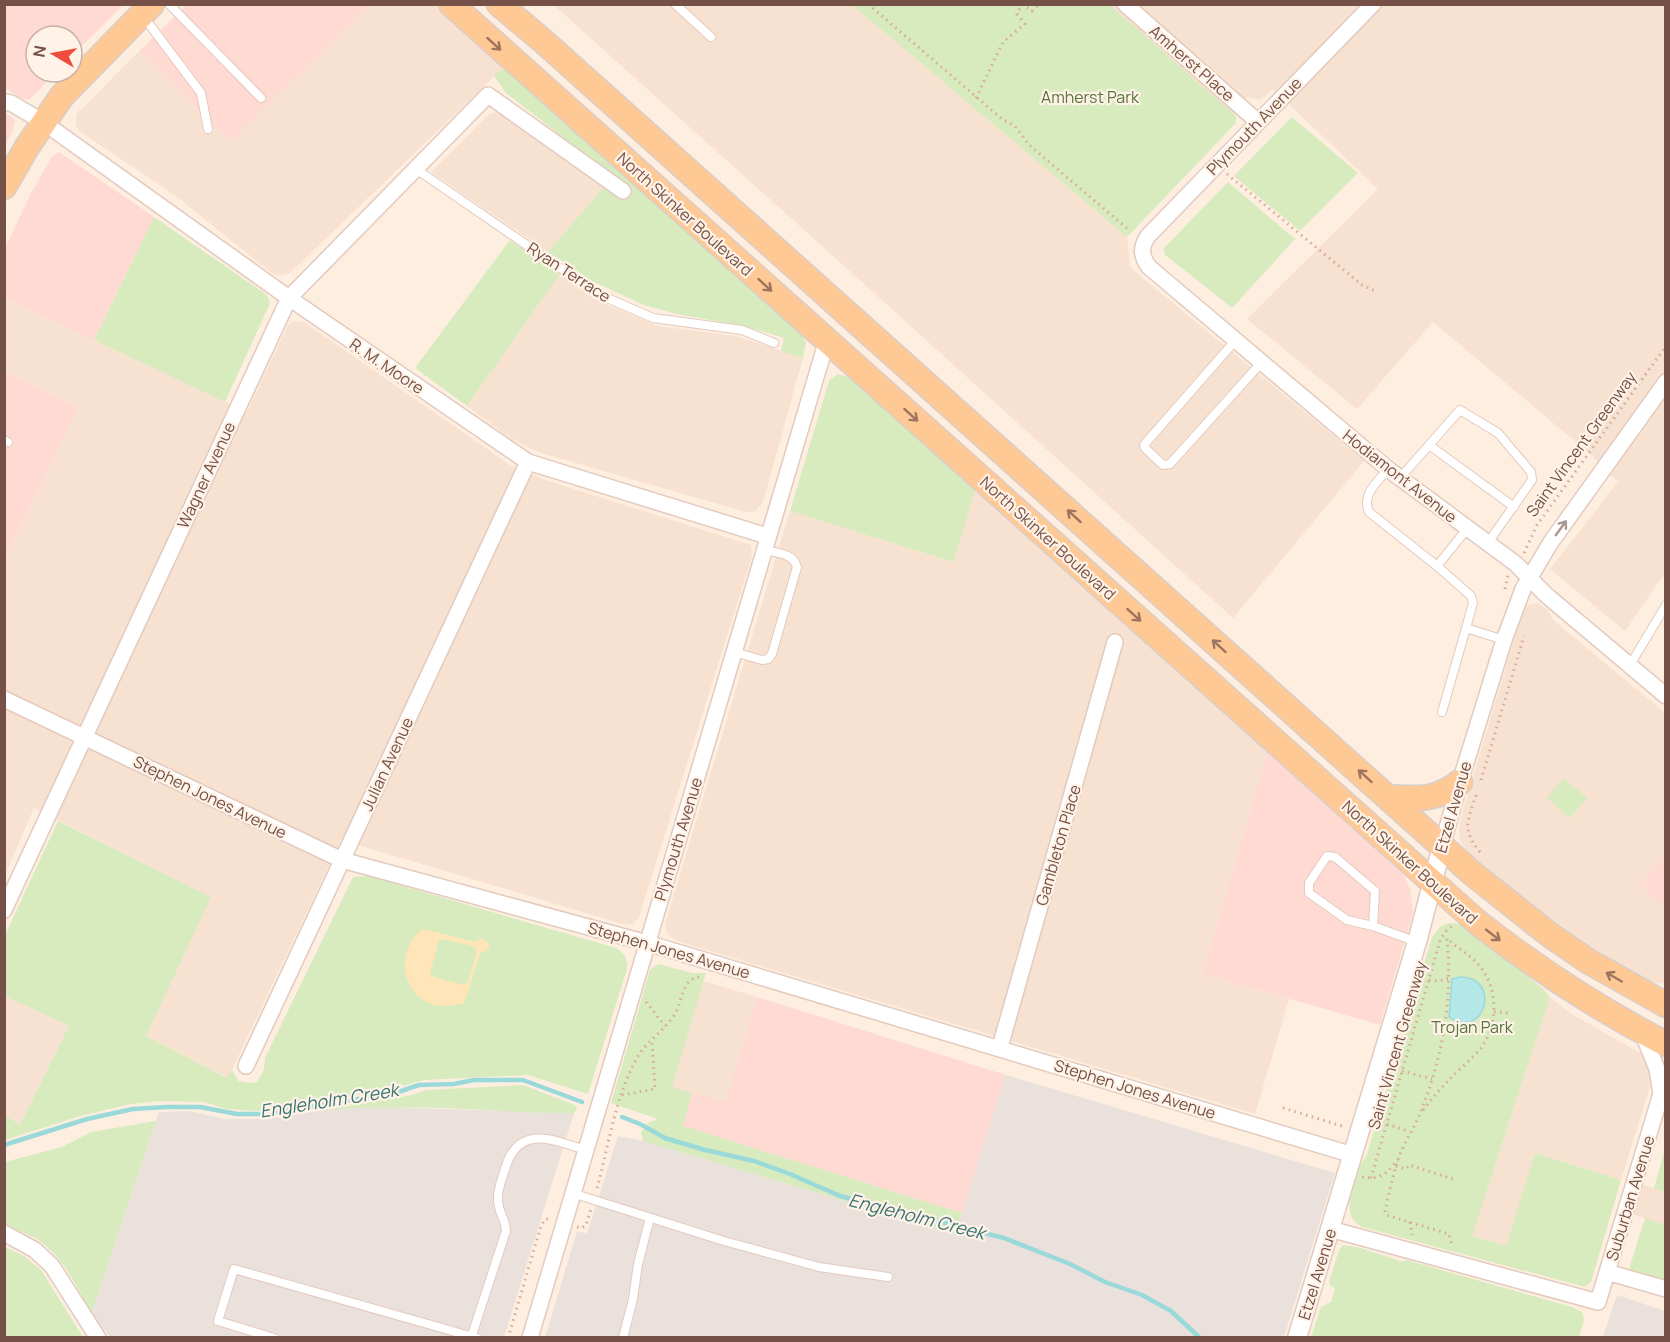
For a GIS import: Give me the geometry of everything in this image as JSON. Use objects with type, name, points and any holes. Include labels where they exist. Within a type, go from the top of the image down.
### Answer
[{"type":"main road","name":"North Skinker Boulevard","points":[[451,4],[1477,922],[1522,957],[1568,988],[1665,1044]]},
{"type":"main road","name":"North Skinker Boulevard","points":[[499,4],[1473,874],[1550,935],[1588,961],[1665,1005]]},
{"type":"main road","points":[[4,187],[62,96],[147,9]]},
{"type":"main road","points":[[1388,797],[1432,798],[1452,789],[1460,782]]},
{"type":"street","name":"Amherst Place","points":[[1125,4],[1258,122]]},
{"type":"street","name":"Plymouth Avenue","points":[[1142,251],[1143,243],[1148,236],[1372,4]]},
{"type":"street","name":"Wagner Avenue","points":[[4,910],[289,298],[488,95],[623,191]]},
{"type":"street","name":"R. M. Moore","points":[[4,102],[11,103],[44,122],[289,298],[528,462],[765,543]]},
{"type":"street","name":"Hodiamont Avenue","points":[[1142,251],[1143,259],[1149,267],[1235,341],[1394,474],[1509,559],[1545,594],[1665,696]]},
{"type":"street","name":"Plymouth Avenue","points":[[530,1338],[827,340]]},
{"type":"street","name":"Etzel Avenue","points":[[1298,1338],[1417,942],[1460,782],[1512,615],[1529,578],[1551,542],[1665,382]]},
{"type":"street","name":"Julian Avenue","points":[[246,1066],[528,462]]},
{"type":"street","name":"Gambleton Place","points":[[1000,1047],[1115,642]]},
{"type":"street","name":"Stephen Jones Avenue","points":[[4,699],[342,860],[647,943],[1000,1047],[1353,1155]]},
{"type":"street","name":"Suburban Avenue","points":[[1330,1229],[1598,1302],[1663,1092],[1657,1069],[1642,1032]]},
{"type":"street","points":[[4,1233],[35,1250],[52,1266],[98,1338]]},
{"type":"street","points":[[1607,1272],[1665,1289]]},
{"type":"lane","points":[[169,4],[261,98]]},
{"type":"lane","points":[[675,4],[711,37]]},
{"type":"lane","points":[[147,9],[201,93],[208,129]]},
{"type":"lane","name":"Ryan Terrace","points":[[416,169],[598,294],[653,318],[742,330],[774,343]]},
{"type":"lane","points":[[1235,341],[1144,445],[1163,465],[1170,465],[1261,363]]},
{"type":"lane","points":[[1442,712],[1473,603],[1471,596],[1369,512],[1365,504],[1367,495],[1429,445],[1460,410],[1498,433],[1531,472],[1532,480],[1487,544]]},
{"type":"lane","points":[[1429,445],[1514,507]]},
{"type":"lane","points":[[1437,566],[1467,529]]},
{"type":"lane","points":[[734,652],[762,660],[768,659],[776,643],[797,567],[795,560],[790,556],[765,543]]},
{"type":"lane","points":[[1630,665],[1665,605]]},
{"type":"lane","points":[[1466,628],[1504,640]]},
{"type":"lane","points":[[1373,926],[1375,891],[1335,857],[1327,856],[1309,883],[1309,893],[1347,920],[1373,926],[1417,942]]},
{"type":"lane","points":[[274,1338],[218,1321],[234,1269],[473,1337],[506,1231],[498,1195],[512,1151],[519,1144],[537,1138],[561,1142],[585,1150]]},
{"type":"lane","points":[[572,1193],[724,1241],[819,1267],[888,1277]]},
{"type":"lane","points":[[623,1338],[650,1218]]},
{"type":"path","points":[[868,4],[976,98],[1002,119],[1015,126],[1029,144],[1129,230]]},
{"type":"path","points":[[976,98],[1003,42],[1025,24],[1017,14],[1022,4],[1032,10],[1039,4]]},
{"type":"path","points":[[1216,166],[1362,285],[1375,291]]},
{"type":"path","name":"Saint Vincent Greenway","points":[[1521,557],[1537,525],[1665,346]]},
{"type":"path","points":[[1480,856],[1479,851],[1471,842],[1467,826],[1526,628]]},
{"type":"path","name":"Saint Vincent Greenway","points":[[1398,1160],[1382,1176],[1371,1178],[1442,936],[1454,923]]},
{"type":"path","points":[[1420,1114],[1448,1081],[1481,1048],[1490,1032],[1494,1012],[1488,977],[1469,956],[1442,936]]},
{"type":"path","points":[[1447,939],[1449,978],[1446,1019],[1432,1079],[1420,1114],[1398,1160],[1385,1211],[1386,1215],[1449,1234],[1452,1245],[1461,1248]]},
{"type":"path","points":[[596,1192],[622,1095],[634,1063],[675,1014],[687,983],[694,977],[703,977]]},
{"type":"path","points":[[1429,980],[1439,981],[1449,978]]},
{"type":"path","points":[[644,999],[664,1026]]},
{"type":"path","points":[[1494,1012],[1511,1013]]},
{"type":"path","points":[[622,1095],[655,1089],[652,1040]]},
{"type":"path","points":[[1402,1071],[1432,1079]]},
{"type":"path","points":[[1283,1108],[1342,1126]]},
{"type":"path","points":[[1387,1124],[1410,1132]]},
{"type":"path","points":[[1396,1166],[1406,1169],[1409,1166],[1453,1179],[1453,1181]]},
{"type":"path","points":[[573,1226],[582,1228],[586,1225],[591,1209]]},
{"type":"path","points":[[508,1338],[541,1226],[547,1218],[552,1220]]},
{"type":"shaded area","points":[[5,4],[123,4],[84,44],[84,24],[24,24],[24,84],[44,84],[29,100],[20,98],[5,88]]},
{"type":"shaded area","points":[[558,4],[852,5],[1127,237],[1130,265],[1133,270],[1364,461],[1233,618],[556,7]]},
{"type":"shaded area","points":[[187,5],[370,5],[230,142],[139,51]]},
{"type":"shaded area","points":[[370,5],[435,5],[503,68],[290,273],[273,274],[176,196],[79,131],[76,125],[76,115],[139,51],[230,142]]},
{"type":"shaded area","points":[[1110,5],[1665,5],[1665,573],[1625,631],[1550,569],[1618,482],[1589,453],[1433,322],[1357,409],[1247,319],[1378,189],[1273,89],[1260,100],[1247,97],[1233,113]]},
{"type":"shaded area","points":[[5,112],[15,120],[5,146]]},
{"type":"shaded area","points":[[497,112],[505,115],[604,187],[548,252],[431,172],[489,114]]},
{"type":"shaded area","points":[[59,152],[154,217],[94,340],[5,298],[5,248],[30,195],[51,158]]},
{"type":"shaded area","points":[[560,274],[594,299],[657,326],[736,336],[803,358],[763,502],[755,511],[746,512],[545,454],[506,435],[467,406]]},
{"type":"shaded area","points":[[5,298],[247,412],[287,327],[293,321],[304,322],[510,465],[542,479],[751,545],[752,556],[639,917],[633,924],[623,924],[341,840],[228,1078],[146,1036],[210,897],[34,808],[5,875],[5,559],[78,408],[5,371]]},
{"type":"shaded area","points":[[5,371],[78,408],[5,559]]},
{"type":"shaded area","points":[[975,491],[1268,751],[1203,974],[1289,999],[1255,1114],[677,941],[667,934],[665,924],[790,511],[952,562]]},
{"type":"shaded area","points":[[1538,603],[1548,610],[1552,619],[1665,713],[1665,855],[1641,886],[1665,907],[1665,982],[1662,984],[1645,980],[1563,927],[1471,855],[1460,840],[1461,817],[1522,613],[1528,605]]},
{"type":"shaded area","points":[[1268,751],[1404,875],[1410,889],[1413,913],[1380,1025],[1203,974]]},
{"type":"shaded area","points":[[1665,855],[1665,907],[1640,886]]},
{"type":"shaded area","points":[[703,981],[757,997],[726,1103],[671,1087]]},
{"type":"shaded area","points":[[5,996],[69,1026],[20,1125],[5,1115]]},
{"type":"shaded area","points":[[757,997],[1006,1075],[962,1213],[682,1126],[692,1093],[726,1102]]},
{"type":"shaded area","points":[[1550,997],[1570,1013],[1640,1053],[1649,1070],[1650,1087],[1621,1180],[1536,1153],[1506,1246],[1472,1236]]},
{"type":"shaded area","points":[[1006,1075],[1335,1173],[1284,1337],[545,1338],[577,1231],[587,1234],[618,1136],[643,1141],[955,1234]]},
{"type":"shaded area","points":[[375,1107],[574,1113],[504,1337],[110,1337],[91,1315],[159,1112],[190,1111],[225,1119],[266,1119],[323,1110]]},
{"type":"shaded area","points":[[1641,1184],[1665,1192],[1665,1225],[1632,1214]]},
{"type":"shaded area","points":[[1617,1295],[1665,1311],[1665,1337],[1603,1337]]},
{"type":"green space","name":"Amherst Park","points":[[852,5],[1110,5],[1233,113],[1236,116],[1236,123],[1127,237]]},
{"type":"green space","points":[[503,68],[803,336],[806,343],[803,358],[781,351],[784,338],[744,326],[677,314],[644,305],[594,282],[548,252],[613,176],[506,93],[494,76]]},
{"type":"green space","points":[[1292,117],[1358,173],[1300,231],[1234,176]]},
{"type":"green space","points":[[1228,182],[1295,239],[1232,308],[1164,254],[1164,248]]},
{"type":"green space","points":[[154,217],[267,295],[270,303],[225,402],[94,340]]},
{"type":"green space","points":[[510,240],[560,274],[467,406],[415,368]]},
{"type":"green space","points":[[838,374],[859,384],[975,491],[953,562],[790,511],[829,381]]},
{"type":"green space","points":[[1563,778],[1587,798],[1570,818],[1547,798]]},
{"type":"green space","points":[[58,821],[211,897],[146,1036],[227,1078],[232,1069],[238,1081],[257,1082],[264,1070],[265,1058],[353,877],[368,876],[616,948],[622,952],[627,969],[588,1094],[528,1075],[424,1080],[279,1109],[253,1111],[226,1109],[204,1102],[161,1101],[130,1104],[77,1117],[5,1140],[5,1115],[20,1125],[69,1026],[5,996],[5,935]]},
{"type":"green space","name":"Trojan Park","points":[[1448,923],[1466,927],[1541,987],[1550,997],[1472,1236],[1506,1246],[1535,1153],[1621,1180],[1591,1282],[1585,1287],[1362,1227],[1354,1221],[1351,1215],[1349,1207],[1354,1183],[1366,1157],[1432,937],[1441,926]]},
{"type":"green space","points":[[658,964],[692,973],[706,973],[672,1087],[692,1093],[683,1126],[962,1213],[955,1234],[643,1141],[641,1132],[648,1123],[658,1119],[611,1103],[650,970]]},
{"type":"green space","points":[[523,1085],[575,1105],[577,1109],[574,1113],[413,1108],[323,1110],[412,1095],[426,1090]]},
{"type":"green space","points":[[156,1121],[91,1315],[75,1283],[54,1253],[35,1238],[5,1224],[5,1162],[62,1147],[91,1132]]},
{"type":"green space","points":[[1665,1149],[1665,1192],[1654,1188]]},
{"type":"green space","points":[[1645,1218],[1665,1225],[1665,1280],[1629,1269]]},
{"type":"green space","points":[[1343,1245],[1357,1247],[1403,1262],[1406,1260],[1572,1307],[1582,1312],[1584,1320],[1579,1337],[1311,1337],[1321,1307],[1331,1302],[1335,1288],[1331,1287],[1329,1282],[1339,1250]]},
{"type":"green space","points":[[5,1247],[24,1256],[41,1270],[83,1337],[5,1337]]},
{"type":"sand","points":[[423,929],[475,942],[482,938],[489,944],[489,949],[480,954],[464,1004],[448,1006],[432,1004],[413,990],[405,970],[405,958],[414,937]],"holes":[[[439,940],[473,946],[477,951],[468,982],[463,985],[431,976]]]},
{"type":"water","points":[[1460,977],[1473,980],[1481,987],[1485,996],[1484,1006],[1472,1021],[1461,1022],[1449,1017],[1452,979]]},
{"type":"waterway","name":"Engleholm Creek","points":[[4,1145],[87,1119],[133,1109],[200,1107],[237,1114],[266,1114],[395,1093],[419,1085],[454,1084],[474,1080],[523,1080],[582,1102]]},
{"type":"waterway","name":"Engleholm Creek","points":[[622,1117],[665,1138],[754,1161],[840,1196],[1004,1238],[1070,1264],[1105,1282],[1142,1295],[1171,1311],[1200,1338]]}]
